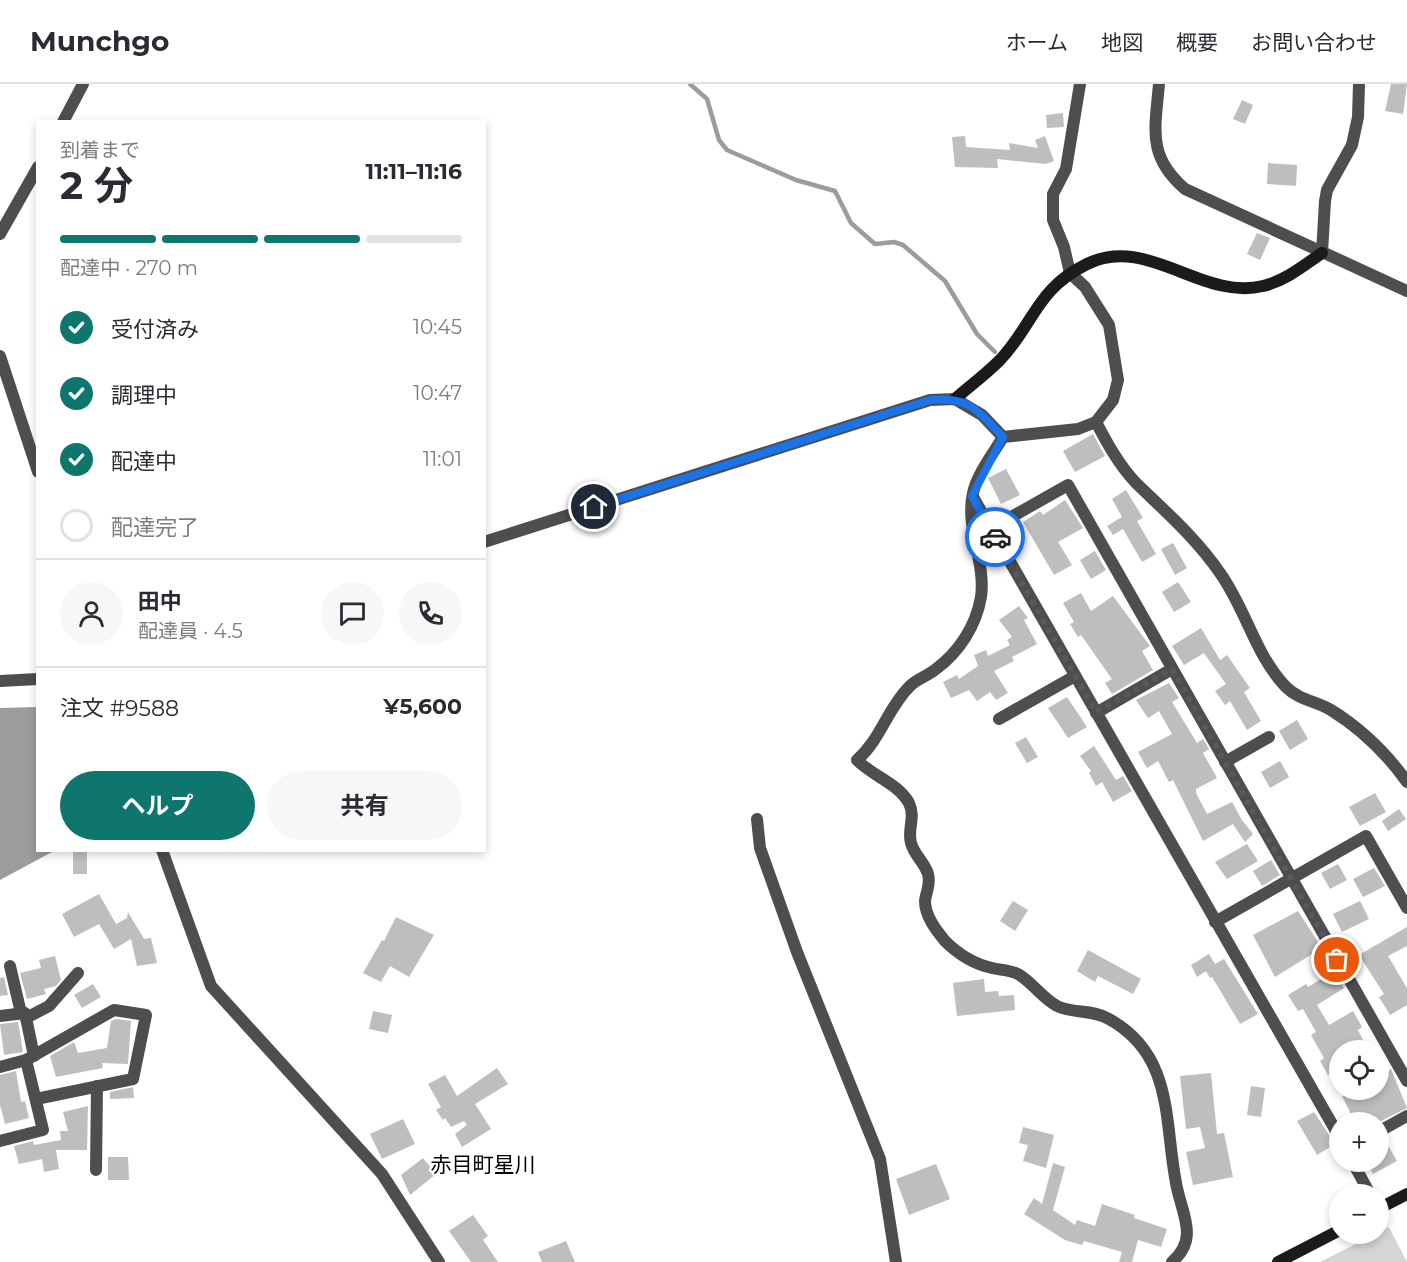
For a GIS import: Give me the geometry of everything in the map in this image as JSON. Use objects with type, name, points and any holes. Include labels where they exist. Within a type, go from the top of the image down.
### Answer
[{"type":"street","points":[[64,120],[83,84]]},
{"type":"street","points":[[1003,437],[1078,429],[1096,422],[1113,400],[1118,380],[1109,325],[1085,287],[1070,273],[1064,247],[1053,220],[1053,194],[1066,169],[1080,84]]},
{"type":"street","points":[[1159,84],[1157,148],[1161,163],[1185,189],[1407,291]]},
{"type":"street","points":[[1322,253],[1327,190],[1352,145],[1358,117],[1359,84]]},
{"type":"street","points":[[0,234],[36,171]]},
{"type":"street","points":[[955,399],[1000,359],[1044,295],[1070,273],[1089,263],[1120,256],[1140,258],[1203,281],[1244,289],[1280,281],[1322,253]]},
{"type":"street","points":[[0,356],[36,466]]},
{"type":"street","points":[[486,541],[930,400],[955,399],[982,415],[1003,437]]},
{"type":"street","points":[[1096,422],[1126,471],[1158,502],[1221,573],[1253,638],[1280,681],[1303,699],[1323,705],[1342,718],[1382,753],[1407,782]]},
{"type":"street","points":[[1003,437],[972,496],[974,535],[982,581],[975,620],[960,646],[947,659],[910,685],[886,716],[884,726],[875,741],[857,760],[865,769],[899,791],[910,805],[913,819],[910,842],[926,867],[930,881],[925,900],[927,915],[945,941],[978,964],[1020,976],[1056,1005],[1110,1019],[1135,1039],[1150,1057],[1164,1089],[1176,1186],[1188,1226],[1184,1248],[1172,1262]]},
{"type":"street","points":[[990,529],[1068,485],[1407,1081]]},
{"type":"street","points":[[972,496],[1329,1119]]},
{"type":"street","points":[[1096,712],[1172,669]]},
{"type":"street","points":[[999,719],[1075,676]]},
{"type":"street","points":[[0,681],[36,679]]},
{"type":"street","points":[[1225,762],[1269,737]]},
{"type":"street","points":[[756,819],[760,848],[797,952],[880,1160],[896,1262]]},
{"type":"street","points":[[1215,922],[1366,836],[1407,908]]},
{"type":"street","points":[[163,852],[212,986],[382,1174],[439,1262]]},
{"type":"street","points":[[0,1141],[43,1130],[23,1016],[10,966]]},
{"type":"street","points":[[0,1016],[23,1016],[49,1006],[78,973]]},
{"type":"street","points":[[0,1067],[30,1058],[114,1010],[146,1014],[132,1079],[36,1099]]},
{"type":"street","points":[[96,1170],[97,1086]]},
{"type":"street","points":[[1389,1126],[1407,1116]]},
{"type":"street","points":[[1389,1203],[1407,1194]]},
{"type":"street","points":[[1278,1262],[1329,1236]]},
{"type":"shaded area","points":[[36,707],[36,852],[52,852],[0,880],[0,708]]},
{"type":"shaded area","points":[[1389,1227],[1407,1262],[1320,1262],[1355,1244],[1389,1244]]},
{"type":"building","points":[[1391,84],[1407,84],[1403,114],[1385,111]]},
{"type":"building","points":[[1242,100],[1253,105],[1245,124],[1233,119]]},
{"type":"building","points":[[1063,113],[1064,127],[1047,128],[1046,115]]},
{"type":"building","points":[[965,136],[966,147],[1010,150],[1009,143],[1038,148],[1035,140],[1045,136],[1054,161],[1046,164],[997,159],[998,168],[955,167],[952,137]]},
{"type":"building","points":[[1268,163],[1297,165],[1296,186],[1267,184]]},
{"type":"building","points":[[1257,233],[1270,238],[1260,260],[1247,254]]},
{"type":"building","points":[[1093,434],[1105,456],[1075,472],[1063,451]]},
{"type":"building","points":[[1006,469],[1020,495],[1001,504],[988,478]]},
{"type":"building","points":[[1126,490],[1143,518],[1137,521],[1156,554],[1142,562],[1123,529],[1113,535],[1107,526],[1122,517],[1112,499]]},
{"type":"building","points":[[1065,500],[1083,528],[1058,542],[1072,565],[1054,575],[1023,522],[1040,511],[1043,515]]},
{"type":"building","points":[[1173,543],[1187,568],[1175,575],[1161,549]]},
{"type":"building","points":[[1095,551],[1106,570],[1091,579],[1080,560]]},
{"type":"building","points":[[1178,582],[1191,602],[1174,612],[1162,592]]},
{"type":"building","points":[[1081,593],[1091,611],[1113,596],[1150,646],[1142,651],[1153,670],[1112,694],[1105,683],[1112,679],[1081,635],[1078,637],[1070,624],[1074,622],[1063,603]]},
{"type":"building","points":[[1019,606],[1028,618],[1024,620],[1037,644],[1012,657],[1014,661],[994,671],[1008,693],[996,700],[990,692],[977,701],[969,690],[951,698],[943,682],[957,675],[959,679],[978,666],[974,655],[986,650],[988,656],[1010,645],[1007,640],[1012,637],[999,620]]},
{"type":"building","points":[[1201,628],[1220,660],[1227,655],[1250,688],[1244,692],[1261,721],[1247,730],[1230,701],[1225,705],[1215,691],[1226,684],[1204,653],[1184,665],[1172,646]]},
{"type":"building","points":[[1169,683],[1179,698],[1172,702],[1197,743],[1203,739],[1209,749],[1203,753],[1217,778],[1196,789],[1196,793],[1207,814],[1232,802],[1253,834],[1245,842],[1233,824],[1203,841],[1173,780],[1169,782],[1158,761],[1147,768],[1138,752],[1172,734],[1159,711],[1148,718],[1136,700]]},
{"type":"building","points":[[1067,697],[1087,727],[1068,738],[1048,708]]},
{"type":"building","points":[[1297,720],[1308,739],[1290,750],[1279,731]]},
{"type":"building","points":[[1026,737],[1038,757],[1027,763],[1015,743]]},
{"type":"building","points":[[1094,746],[1116,780],[1123,776],[1132,791],[1113,802],[1102,782],[1096,786],[1089,773],[1091,771],[1080,756]]},
{"type":"building","points":[[1280,761],[1289,777],[1270,788],[1261,772]]},
{"type":"building","points":[[1375,793],[1386,812],[1360,826],[1349,807]]},
{"type":"building","points":[[1399,809],[1406,819],[1388,831],[1382,821]]},
{"type":"building","points":[[1247,844],[1258,861],[1227,879],[1215,862]]},
{"type":"building","points":[[73,852],[87,852],[87,874],[73,874]]},
{"type":"building","points":[[1271,860],[1280,875],[1262,886],[1253,871]]},
{"type":"building","points":[[1338,864],[1347,880],[1330,889],[1321,873]]},
{"type":"building","points":[[1374,868],[1385,886],[1363,897],[1353,879]]},
{"type":"building","points":[[99,894],[116,924],[127,918],[128,912],[144,939],[151,938],[157,963],[137,966],[131,939],[114,949],[99,924],[74,937],[62,914]]},
{"type":"building","points":[[1013,901],[1028,910],[1015,931],[1000,921]]},
{"type":"building","points":[[1360,901],[1369,919],[1342,932],[1333,914]]},
{"type":"building","points":[[1298,911],[1322,948],[1275,977],[1253,935]]},
{"type":"building","points":[[396,917],[434,935],[409,977],[390,966],[381,982],[363,973],[382,940],[384,941]]},
{"type":"building","points":[[1407,927],[1407,946],[1388,956],[1407,988],[1407,1005],[1390,1015],[1379,997],[1384,994],[1359,955]]},
{"type":"building","points":[[1088,950],[1141,979],[1133,994],[1098,976],[1095,982],[1077,971]]},
{"type":"building","points":[[1209,954],[1215,964],[1224,959],[1258,1014],[1240,1024],[1212,977],[1210,978],[1206,971],[1197,977],[1191,965]]},
{"type":"building","points":[[55,956],[61,980],[56,986],[44,989],[46,994],[27,999],[20,973],[41,968],[39,960]]},
{"type":"building","points":[[1334,971],[1344,988],[1317,1005],[1329,1025],[1353,1011],[1362,1027],[1358,1030],[1363,1040],[1329,1040],[1328,1075],[1320,1061],[1324,1058],[1311,1035],[1316,1032],[1303,1009],[1298,1011],[1288,995],[1306,984],[1308,987]]},
{"type":"building","points":[[4,977],[8,995],[0,996],[0,978]]},
{"type":"building","points":[[984,979],[985,992],[998,991],[999,996],[1014,995],[1015,1010],[957,1016],[953,983]]},
{"type":"building","points":[[93,984],[101,997],[82,1008],[74,995]]},
{"type":"building","points":[[373,1011],[392,1015],[388,1033],[369,1029]]},
{"type":"building","points":[[116,1019],[131,1021],[128,1064],[102,1063],[103,1068],[56,1077],[50,1056],[74,1042],[78,1053],[107,1048],[111,1021]]},
{"type":"building","points":[[18,1022],[23,1052],[4,1055],[0,1024]]},
{"type":"building","points":[[497,1068],[508,1084],[475,1104],[491,1129],[462,1147],[455,1134],[467,1125],[464,1121],[451,1127],[445,1118],[443,1120],[436,1110],[441,1107],[428,1084],[445,1075],[457,1096]]},
{"type":"building","points":[[1391,1069],[1407,1108],[1389,1117],[1389,1112],[1350,1112],[1344,1100],[1389,1100],[1389,1070]]},
{"type":"building","points":[[16,1071],[21,1102],[25,1101],[29,1118],[5,1124],[0,1105],[0,1075]]},
{"type":"building","points":[[1211,1073],[1217,1134],[1224,1133],[1233,1177],[1193,1185],[1186,1152],[1205,1148],[1200,1127],[1186,1129],[1180,1076]]},
{"type":"building","points":[[1251,1086],[1265,1088],[1261,1117],[1247,1115]]},
{"type":"building","points":[[133,1087],[134,1098],[110,1099],[110,1092]]},
{"type":"building","points":[[88,1106],[87,1150],[56,1150],[59,1169],[44,1172],[42,1159],[19,1164],[14,1146],[33,1141],[34,1145],[61,1140],[60,1131],[68,1131],[63,1112]]},
{"type":"building","points":[[1314,1112],[1329,1135],[1329,1148],[1317,1155],[1297,1121]]},
{"type":"building","points":[[403,1119],[415,1144],[382,1159],[370,1134]]},
{"type":"building","points":[[1023,1127],[1054,1135],[1046,1168],[1023,1161],[1028,1145],[1019,1143]]},
{"type":"building","points":[[1389,1147],[1397,1161],[1389,1165]]},
{"type":"building","points":[[108,1157],[128,1157],[129,1180],[108,1180]]},
{"type":"building","points":[[423,1158],[436,1174],[410,1195],[401,1175]]},
{"type":"building","points":[[1053,1163],[1065,1167],[1053,1210],[1075,1225],[1077,1220],[1095,1226],[1102,1204],[1135,1215],[1134,1218],[1167,1229],[1161,1247],[1138,1240],[1132,1262],[1119,1262],[1122,1252],[1084,1241],[1082,1245],[1065,1240],[1024,1214],[1034,1198],[1042,1204]]},
{"type":"building","points":[[936,1164],[950,1199],[909,1215],[896,1179]]},
{"type":"building","points":[[473,1215],[488,1236],[483,1240],[498,1262],[471,1262],[449,1231]]},
{"type":"building","points":[[566,1241],[575,1262],[542,1262],[538,1252]]},
{"type":"waterway","points":[[690,84],[707,99],[719,140],[727,150],[796,180],[835,191],[851,223],[875,244],[894,242],[903,245],[945,281],[977,334],[995,352]]},
{"type":"way so far","points":[[995,537],[1096,712],[1172,669],[1337,960]]},
{"type":"district","name":"赤目町星川","points":[[483,1165]]},
{"type":"route","points":[[594,507],[930,400],[955,399],[972,407],[1003,437],[972,496],[995,537]]}]
